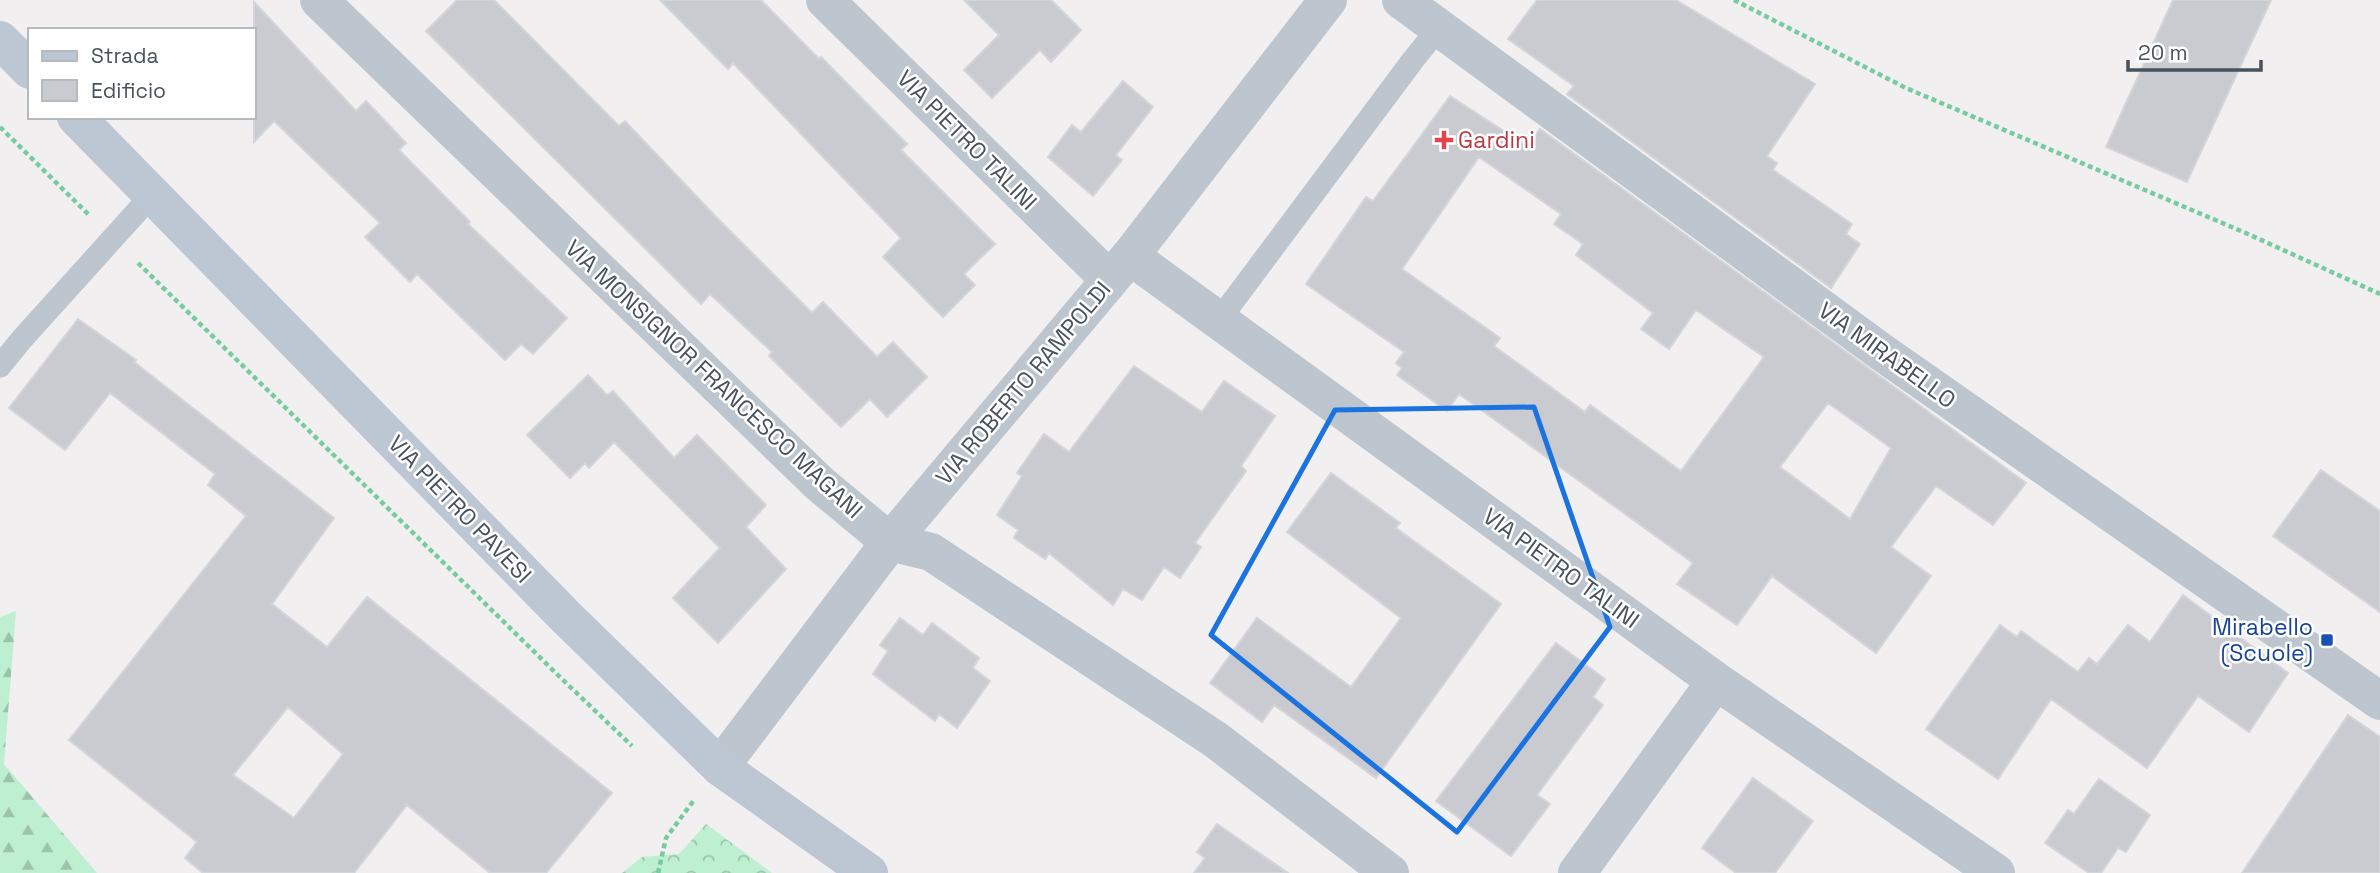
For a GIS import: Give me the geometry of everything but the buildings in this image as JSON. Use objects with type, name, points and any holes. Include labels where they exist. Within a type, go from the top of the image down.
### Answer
[{"type":"street","name":"VIA MONSIGNOR FRANCESCO MAGANI","points":[[319,0],[820,484],[890,542],[931,552],[1216,740],[1390,873]]},
{"type":"street","name":"VIA PIETRO TALINI","points":[[825,0],[1120,268],[1219,320],[1716,681],[1996,873]]},
{"type":"street","name":"VIA ROBERTO RAMPOLDI","points":[[720,767],[890,542],[1120,268],[1328,0]]},
{"type":"street","name":"VIA MIRABELLO","points":[[1401,0],[1880,351],[2380,701]]},
{"type":"street","points":[[0,40],[28,68]]},
{"type":"street","name":"VIA PIETRO PAVESI","points":[[78,119],[566,617],[720,767],[869,873]]},
{"type":"street","points":[[1577,873],[1716,681]]},
{"type":"lane","points":[[1219,320],[1439,28]]},
{"type":"lane","points":[[0,366],[152,195]]},
{"type":"path","points":[[1734,0],[1906,88],[2248,234],[2380,294]]},
{"type":"path","points":[[0,127],[543,661],[635,748]]},
{"type":"path","points":[[658,873],[666,838],[720,767]]},
{"type":"path","points":[[684,792],[694,801]]},
{"type":"highlighted area","points":[[1534,407],[1610,627],[1457,832],[1211,635],[1335,410]]},
{"type":"green space","points":[[16,611],[4,764],[97,873],[0,873],[0,617]]},
{"type":"green space","points":[[706,824],[772,873],[622,873],[642,857],[679,854]]},
{"type":"place","name":"Gardini","points":[[1444,140]]},
{"type":"place","name":"Mirabello (Scuole)","points":[[2327,640]]}]
